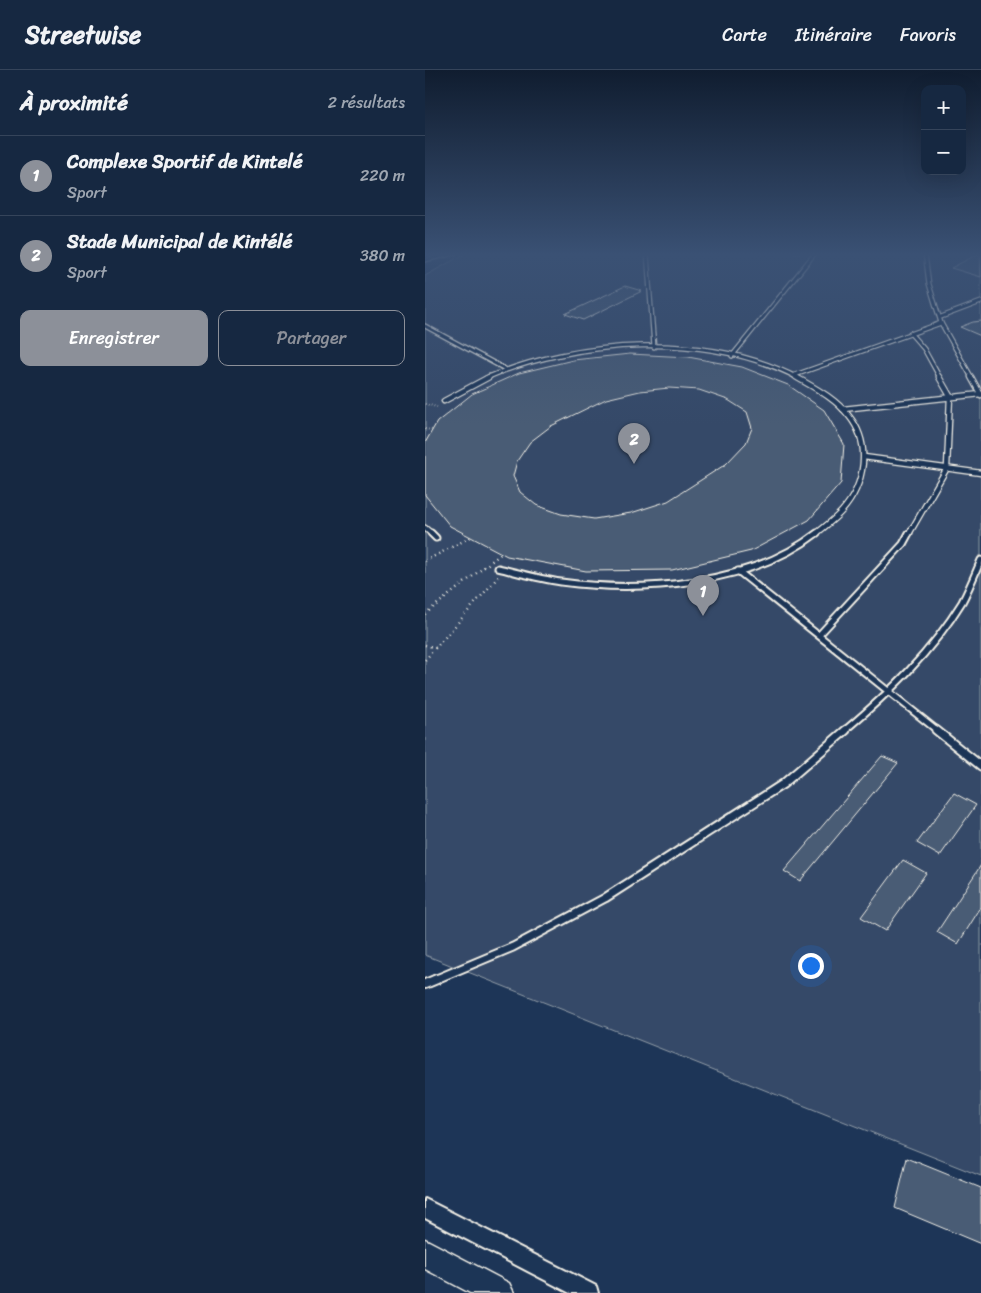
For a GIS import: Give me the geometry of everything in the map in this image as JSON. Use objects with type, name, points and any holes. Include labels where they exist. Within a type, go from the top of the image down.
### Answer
[{"type":"main road","points":[[425,1253],[499,1293]]},
{"type":"street","points":[[425,1208],[589,1293]]},
{"type":"lane","points":[[651,310],[654,347]]},
{"type":"lane","points":[[732,356],[769,310]]},
{"type":"lane","points":[[843,409],[981,394],[941,323],[938,310]]},
{"type":"lane","points":[[941,317],[959,310]]},
{"type":"lane","points":[[795,375],[941,323]]},
{"type":"lane","points":[[425,326],[505,369]]},
{"type":"lane","points":[[820,634],[903,544],[947,468],[950,396],[924,350],[910,333]]},
{"type":"lane","points":[[444,401],[479,380],[505,369],[573,352],[623,347],[687,349],[732,356],[795,375],[814,386],[843,409],[859,434],[864,457],[864,468],[859,486],[849,503],[833,520],[798,545],[738,571],[666,583],[625,586],[569,583],[499,568]]},
{"type":"lane","points":[[864,457],[981,473]]},
{"type":"lane","points":[[425,528],[436,538]]},
{"type":"lane","points":[[425,984],[521,942],[605,898],[783,784],[889,693],[933,643],[962,601],[981,560]]},
{"type":"lane","points":[[738,571],[820,634],[889,693],[981,766]]},
{"type":"path","points":[[425,404],[431,406]]},
{"type":"path","points":[[425,429],[432,430]]},
{"type":"path","points":[[425,560],[471,537]]},
{"type":"path","points":[[425,614],[502,553]]},
{"type":"path","points":[[425,660],[505,569]]},
{"type":"path","points":[[425,645],[436,648]]},
{"type":"shaded area","points":[[425,310],[981,310],[981,1176],[425,955]]},
{"type":"building","points":[[573,310],[603,310],[583,320],[565,314]]},
{"type":"building","points":[[981,321],[981,336],[960,327],[973,322]]},
{"type":"building","points":[[630,354],[688,357],[742,367],[788,385],[824,410],[844,444],[841,483],[809,520],[751,551],[672,570],[586,571],[507,556],[450,526],[425,495],[425,443],[437,422],[472,394],[519,373],[573,360]],"holes":[[[669,388],[699,390],[728,400],[747,412],[752,428],[746,443],[726,464],[668,501],[631,513],[594,519],[561,514],[536,505],[520,492],[513,476],[517,461],[530,442],[551,426],[606,399],[640,391]]]},
{"type":"building","points":[[882,756],[898,763],[800,881],[784,871]]},
{"type":"building","points":[[954,793],[976,805],[940,856],[917,843]]},
{"type":"building","points":[[903,860],[926,873],[885,931],[861,917]]},
{"type":"building","points":[[981,865],[981,907],[958,944],[937,932]]},
{"type":"building","points":[[907,1158],[981,1188],[981,1244],[895,1208]]},
{"type":"place","name":"Stade Municipal de Kintélé","points":[[634,464]]},
{"type":"place","name":"Complexe Sportif de Kintelé","points":[[703,616]]}]
